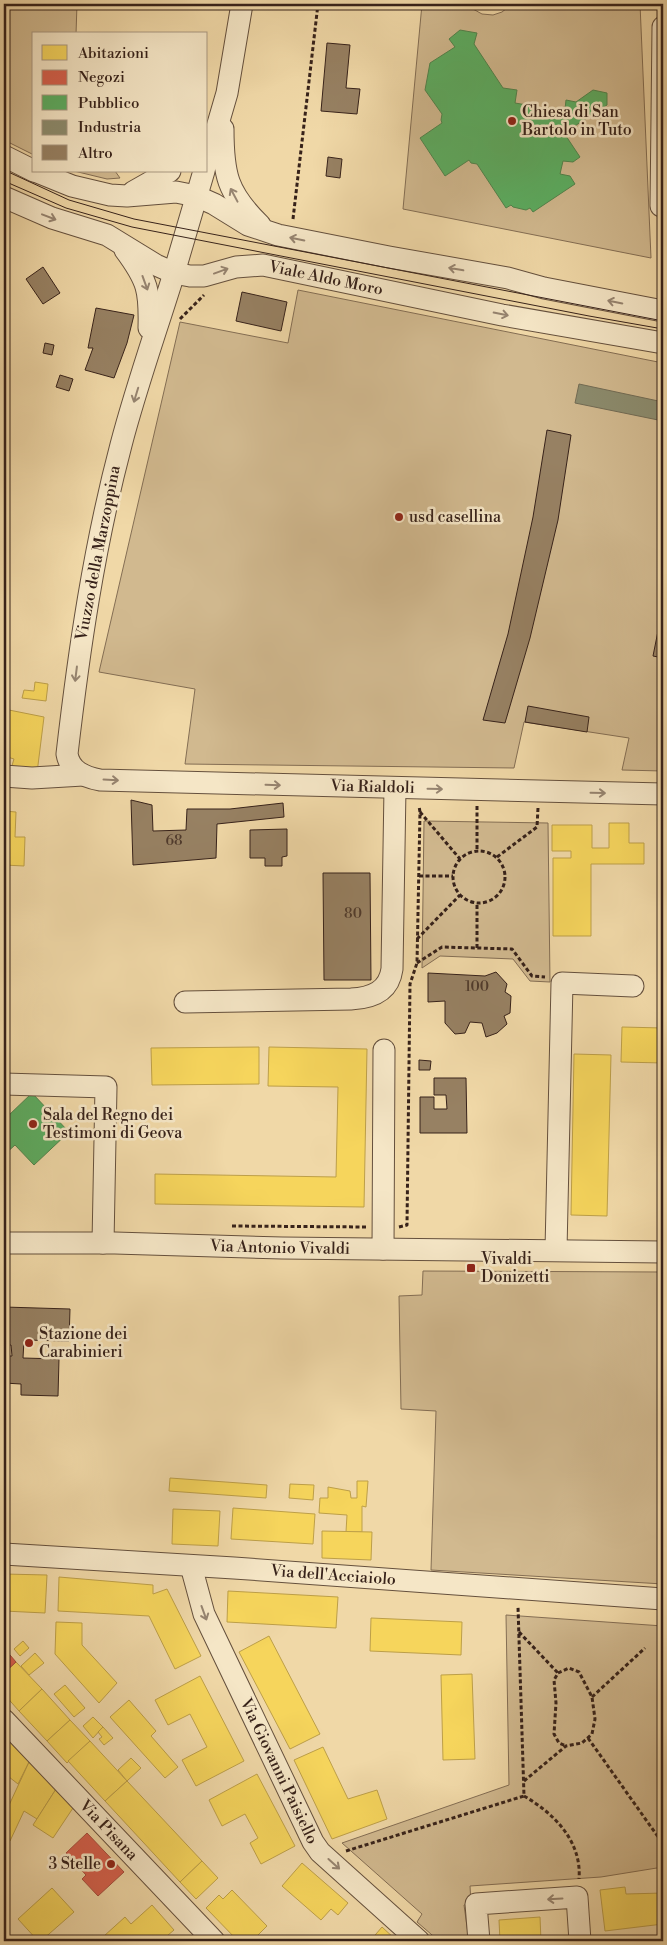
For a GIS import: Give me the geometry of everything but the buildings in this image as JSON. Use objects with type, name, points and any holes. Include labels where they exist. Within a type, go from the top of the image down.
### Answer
[{"type":"street","points":[[208,158],[223,109],[242,4]]},
{"type":"street","points":[[661,206],[663,27]]},
{"type":"street","points":[[208,129],[223,109]]},
{"type":"street","points":[[223,109],[224,162],[230,187],[238,201],[266,231]]},
{"type":"street","name":"Viale Aldo Moro","points":[[4,156],[32,170]]},
{"type":"street","name":"Viale Aldo Moro","points":[[37,172],[92,192],[127,196],[176,192],[196,196],[214,204],[240,221],[266,231],[329,246],[508,278],[544,288],[663,310]]},
{"type":"street","points":[[127,196],[168,172]]},
{"type":"street","name":"Viuzzo della Marzoppina","points":[[76,768],[66,754],[80,643],[97,543],[121,444],[148,348],[174,273],[204,172]]},
{"type":"street","name":"Viale Aldo Moro","points":[[4,198],[38,213],[107,235],[156,266],[174,273],[204,276],[236,267],[263,265],[502,315],[663,343]]},
{"type":"street","name":"Viuzzo della Marzoppina","points":[[119,242],[142,275],[148,291],[150,301],[148,348]]},
{"type":"street","name":"Via Rialdoli","points":[[4,776],[32,778],[76,768],[100,780],[663,794]]},
{"type":"street","points":[[185,1002],[351,1000],[367,997],[382,990],[391,976],[392,969],[396,788]]},
{"type":"street","points":[[556,1250],[562,983],[634,986]]},
{"type":"street","points":[[383,1249],[384,1050]]},
{"type":"street","points":[[4,1084],[106,1087],[103,1243]]},
{"type":"street","name":"Via Antonio Vivaldi","points":[[4,1242],[282,1248],[663,1252]]},
{"type":"street","name":"Via dell'Acciaiolo","points":[[4,1554],[663,1599]]},
{"type":"street","name":"Via Giovanni Paisiello","points":[[191,1566],[204,1614],[313,1842],[326,1857],[419,1941]]},
{"type":"street","name":"Via Pisana","points":[[4,1720],[214,1941]]},
{"type":"street","points":[[479,1941],[476,1904],[577,1898],[580,1941]]},
{"type":"path","points":[[293,220],[318,4]]},
{"type":"path","points":[[176,325],[197,300]]},
{"type":"path","points":[[223,1226],[405,1227],[408,1225],[410,984],[416,964],[420,812],[418,788]]},
{"type":"path","points":[[477,806],[477,850]]},
{"type":"path","points":[[497,858],[537,826],[538,807]]},
{"type":"path","points":[[420,812],[460,859]]},
{"type":"path","points":[[477,850],[488,852],[497,858],[505,870],[506,879],[504,888],[492,900],[477,903],[467,901],[460,896],[455,888],[453,876],[457,862],[470,852],[477,850]]},
{"type":"path","points":[[418,876],[453,876]]},
{"type":"path","points":[[417,939],[460,896]]},
{"type":"path","points":[[477,903],[477,948]]},
{"type":"path","points":[[416,964],[442,947],[512,950],[532,976],[558,978],[562,983]]},
{"type":"path","points":[[517,1588],[524,1796]]},
{"type":"path","points":[[518,1632],[558,1673]]},
{"type":"path","points":[[592,1697],[645,1648]]},
{"type":"path","points":[[569,1668],[579,1672],[592,1697],[595,1719],[593,1729],[588,1738],[577,1745],[566,1746],[559,1744],[554,1734],[555,1676],[569,1668]]},
{"type":"path","points":[[588,1738],[661,1841]]},
{"type":"path","points":[[523,1781],[566,1746]]},
{"type":"path","points":[[326,1857],[524,1796]]},
{"type":"path","points":[[524,1796],[545,1811],[561,1826],[573,1842],[579,1868],[577,1898]]},
{"type":"shaded area","points":[[4,4],[77,4],[76,32],[32,32],[32,154],[4,140]]},
{"type":"shaded area","points":[[422,4],[464,4],[482,14],[493,15],[502,12],[512,4],[640,4],[651,258],[403,209]]},
{"type":"shaded area","points":[[78,172],[116,172],[120,178],[107,179]]},
{"type":"shaded area","name":"usd casellina","points":[[298,290],[663,363],[663,771],[622,770],[629,738],[524,722],[514,768],[185,764],[195,689],[99,672],[180,322],[288,343]]},
{"type":"shaded area","points":[[424,821],[548,823],[550,982],[530,981],[513,959],[440,956],[422,968]]},
{"type":"shaded area","points":[[423,1271],[663,1272],[663,1584],[431,1570],[436,1411],[401,1409],[399,1296],[422,1295]]},
{"type":"shaded area","points":[[506,1615],[663,1626],[663,1867],[601,1877],[470,1886],[471,1904],[464,1905],[469,1941],[439,1941],[417,1922],[422,1914],[342,1843],[509,1785]]},
{"type":"tram line","points":[[4,170],[69,200],[134,219],[663,321]]},
{"type":"tram line","points":[[4,181],[66,208],[132,227],[663,329]]},
{"type":"place","name":"Chiesa di San Bartolo in Tuto","points":[[512,121]]},
{"type":"place","name":"usd casellina","points":[[399,517]]},
{"type":"place","name":"Sala del Regno dei Testimoni di Geova","points":[[33,1124]]},
{"type":"place","name":"Vivaldi Donizetti","points":[[471,1268]]},
{"type":"place","name":"Stazione dei Carabinieri","points":[[29,1343]]},
{"type":"place","name":"3 Stelle","points":[[111,1864]]}]
